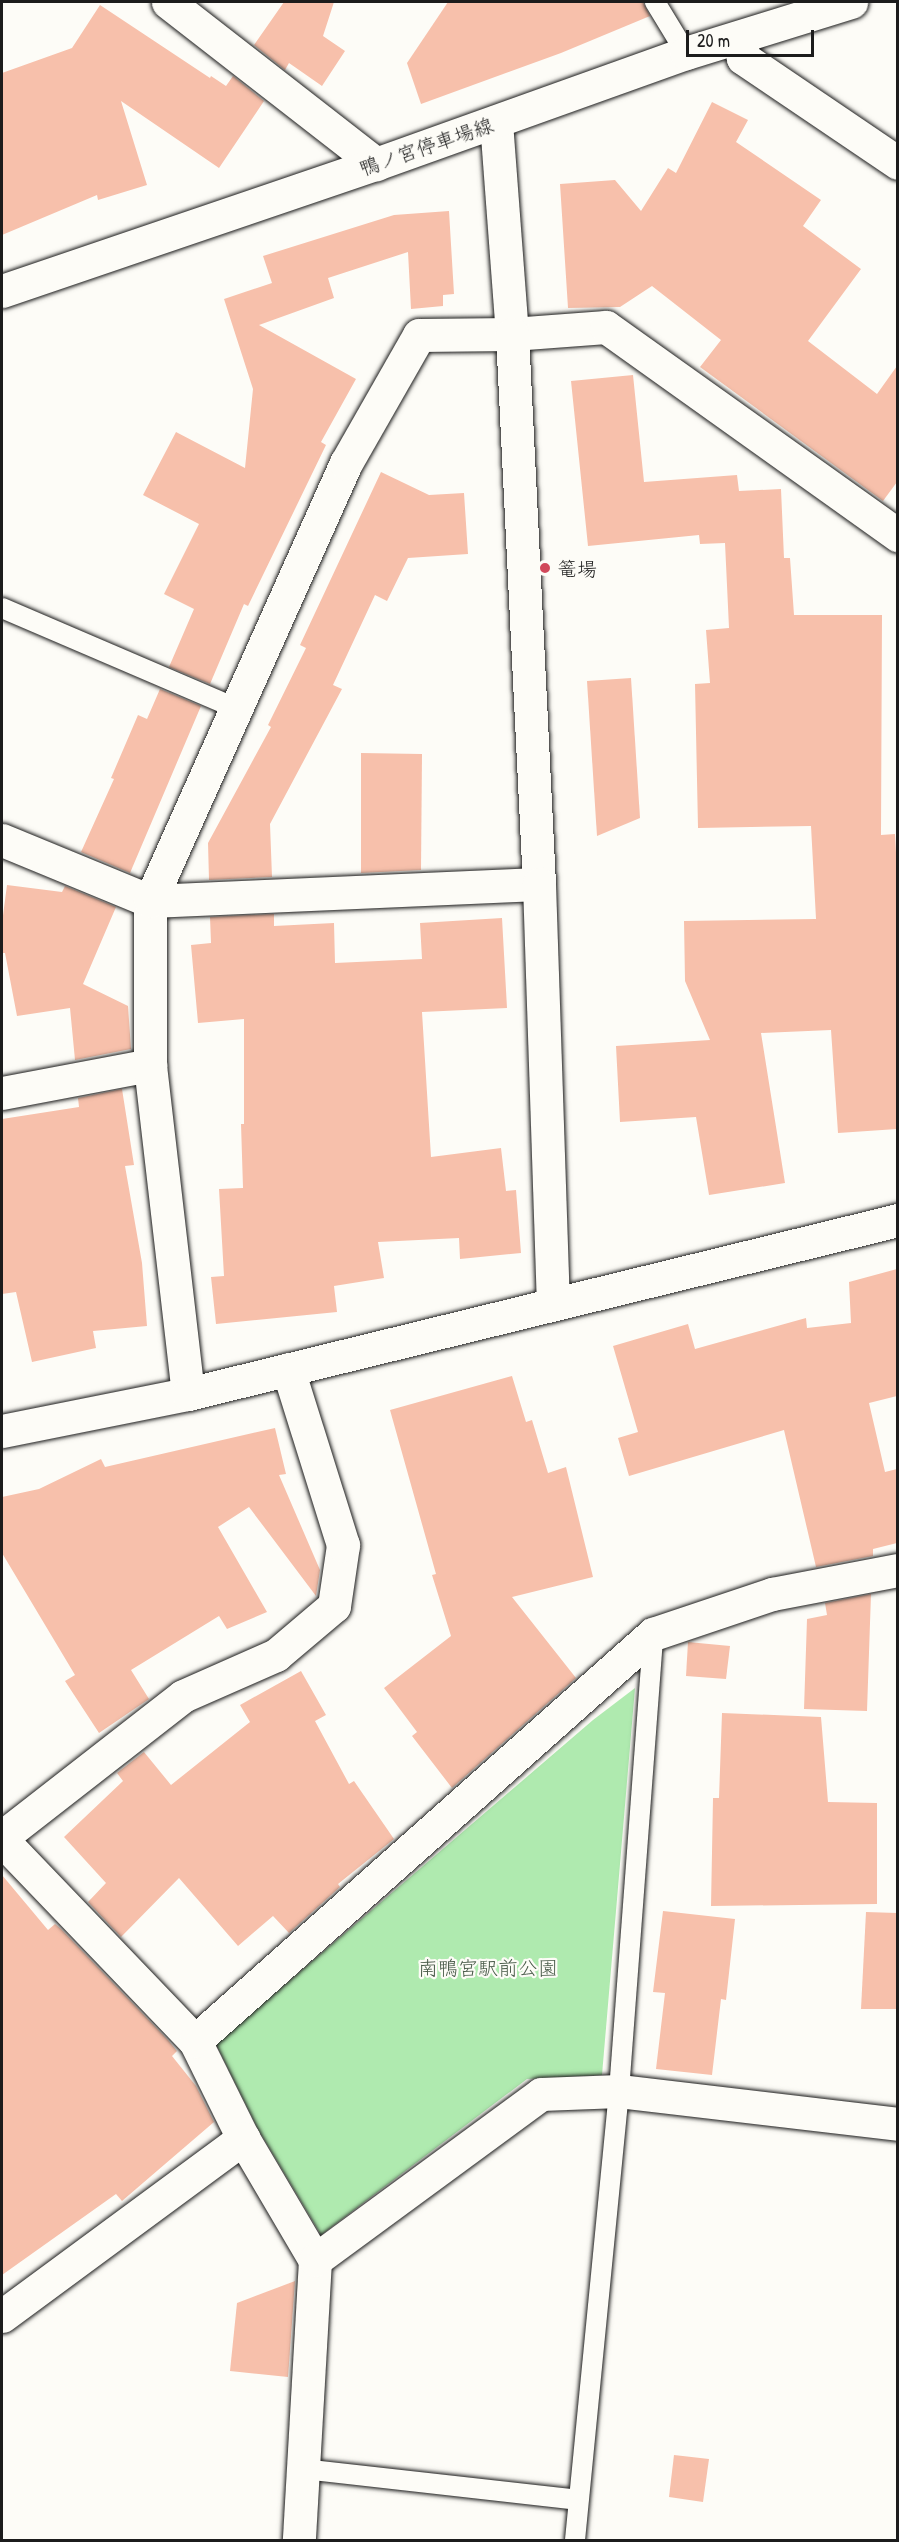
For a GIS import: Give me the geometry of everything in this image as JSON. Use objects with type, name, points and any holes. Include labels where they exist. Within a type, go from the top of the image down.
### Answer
[{"type":"street","points":[[168,2],[376,164]]},
{"type":"street","name":"鴨ノ宮停車場線","points":[[2,292],[376,164],[686,53],[851,2]]},
{"type":"street","points":[[741,37],[742,58],[897,163]]},
{"type":"street","points":[[496,122],[512,334],[539,884],[554,1304]]},
{"type":"street","points":[[188,1394],[150,1065],[150,901],[346,462],[419,335],[512,334],[606,327],[896,530]]},
{"type":"street","points":[[2,840],[150,901],[539,884]]},
{"type":"street","points":[[2,1093],[150,1065]]},
{"type":"street","points":[[2,1431],[188,1394],[897,1220]]},
{"type":"street","points":[[288,1369],[343,1545],[334,1606],[276,1654],[183,1696],[2,1839],[195,2040],[243,2138],[315,2260],[299,2541]]},
{"type":"street","points":[[195,2040],[653,1634],[772,1594],[897,1570]]},
{"type":"street","points":[[315,2260],[541,2094],[619,2091],[897,2124]]},
{"type":"street","points":[[2,2316],[243,2138]]},
{"type":"lane","points":[[655,2],[686,53]]},
{"type":"lane","points":[[2,608],[235,708]]},
{"type":"lane","points":[[575,2541],[619,2091],[653,1634]]},
{"type":"lane","points":[[303,2469],[578,2500]]},
{"type":"green space","name":"南鴨宮駅前公園","points":[[635,1688],[602,2075],[527,2079],[321,2235],[258,2129],[216,2044],[593,1720]]},
{"type":"building","points":[[284,2],[334,2],[323,36],[345,51],[322,86],[289,63],[285,70],[254,45]]},
{"type":"building","points":[[448,2],[643,2],[650,16],[561,53],[421,104],[407,63]]},
{"type":"building","points":[[100,5],[210,78],[211,76],[226,86],[233,76],[264,101],[219,168],[121,101],[147,185],[98,200],[97,195],[2,235],[2,73],[72,48]]},
{"type":"building","points":[[712,102],[748,120],[736,142],[821,200],[803,226],[861,269],[808,341],[877,394],[897,366],[897,482],[883,501],[700,367],[721,340],[652,286],[620,307],[568,308],[560,184],[615,180],[641,211],[668,168],[676,173]]},
{"type":"building","points":[[449,211],[454,294],[443,295],[443,306],[411,309],[408,252],[328,278],[334,298],[259,325],[356,379],[321,442],[326,445],[248,606],[244,604],[210,684],[169,667],[194,609],[164,594],[199,524],[143,495],[176,432],[245,468],[253,389],[224,299],[272,283],[263,256],[394,215]]},
{"type":"building","points":[[633,375],[644,482],[737,475],[739,491],[781,489],[784,558],[790,558],[794,615],[882,615],[881,835],[895,834],[897,871],[897,1129],[838,1133],[831,1030],[761,1033],[785,1183],[709,1195],[696,1117],[620,1122],[616,1046],[710,1040],[685,981],[684,921],[816,919],[811,826],[698,828],[695,684],[710,683],[706,630],[729,628],[725,543],[700,544],[699,535],[588,546],[571,381]]},
{"type":"building","points":[[381,472],[429,495],[464,493],[468,554],[408,558],[387,601],[375,595],[333,685],[342,689],[270,824],[272,877],[209,880],[208,843],[271,727],[268,725],[306,648],[300,645]]},
{"type":"building","points":[[631,678],[640,818],[597,836],[587,681]]},
{"type":"building","points":[[160,689],[201,706],[130,873],[81,852],[114,779],[111,778],[138,715],[147,719]]},
{"type":"building","points":[[361,753],[422,754],[421,870],[361,873]]},
{"type":"building","points":[[7,885],[62,892],[65,886],[116,907],[83,984],[128,1006],[131,1049],[75,1060],[70,1008],[17,1016],[5,953],[2,953],[2,923]]},
{"type":"building","points":[[274,914],[274,926],[334,923],[335,963],[422,959],[420,923],[502,918],[507,1008],[422,1012],[431,1157],[501,1148],[506,1191],[516,1190],[521,1253],[460,1259],[459,1238],[378,1242],[384,1278],[334,1286],[337,1312],[216,1324],[211,1277],[224,1276],[219,1189],[243,1188],[241,1124],[244,1124],[244,1019],[198,1023],[191,945],[211,943],[210,917]]},
{"type":"building","points":[[122,1089],[134,1165],[125,1166],[142,1263],[147,1326],[93,1331],[96,1348],[32,1362],[16,1292],[2,1294],[2,1119],[79,1107],[78,1098]]},
{"type":"building","points":[[897,1269],[897,1396],[869,1403],[885,1472],[897,1469],[897,1543],[873,1549],[873,1556],[816,1567],[784,1430],[629,1476],[618,1438],[638,1432],[613,1346],[688,1324],[695,1349],[806,1318],[807,1328],[851,1323],[849,1282]]},
{"type":"building","points":[[512,1376],[526,1422],[532,1420],[548,1473],[566,1467],[593,1577],[512,1597],[576,1678],[452,1788],[412,1736],[417,1732],[384,1688],[451,1636],[432,1575],[436,1574],[390,1410]]},
{"type":"building","points":[[275,1428],[286,1474],[279,1475],[320,1570],[316,1596],[249,1507],[218,1527],[267,1612],[227,1629],[219,1616],[131,1670],[149,1699],[99,1733],[65,1681],[75,1675],[2,1553],[2,1497],[39,1489],[101,1459],[105,1467]]},
{"type":"building","points":[[871,1594],[867,1711],[804,1709],[807,1619],[827,1615],[825,1603]]},
{"type":"building","points":[[688,1642],[730,1646],[726,1679],[686,1676]]},
{"type":"building","points":[[301,1671],[326,1715],[315,1721],[349,1784],[354,1781],[394,1839],[338,1884],[340,1887],[289,1933],[273,1916],[238,1946],[179,1878],[121,1937],[88,1902],[106,1883],[64,1837],[123,1781],[117,1773],[144,1752],[171,1785],[250,1722],[240,1705]]},
{"type":"building","points":[[722,1713],[821,1717],[828,1802],[877,1803],[877,1904],[711,1906],[713,1798],[719,1798]]},
{"type":"building","points":[[2,1875],[48,1930],[55,1924],[61,1929],[168,2040],[177,2051],[172,2056],[196,2086],[214,2122],[122,2201],[116,2194],[2,2275]]},
{"type":"building","points":[[663,1911],[735,1919],[726,2000],[721,1999],[712,2075],[656,2069],[665,1993],[653,1992]]},
{"type":"building","points":[[866,1912],[897,1913],[897,2009],[861,2009]]},
{"type":"building","points":[[295,2281],[288,2377],[230,2371],[237,2303]]},
{"type":"building","points":[[674,2455],[709,2459],[703,2502],[669,2497]]},
{"type":"place","name":"篭場","points":[[545,568]]}]
